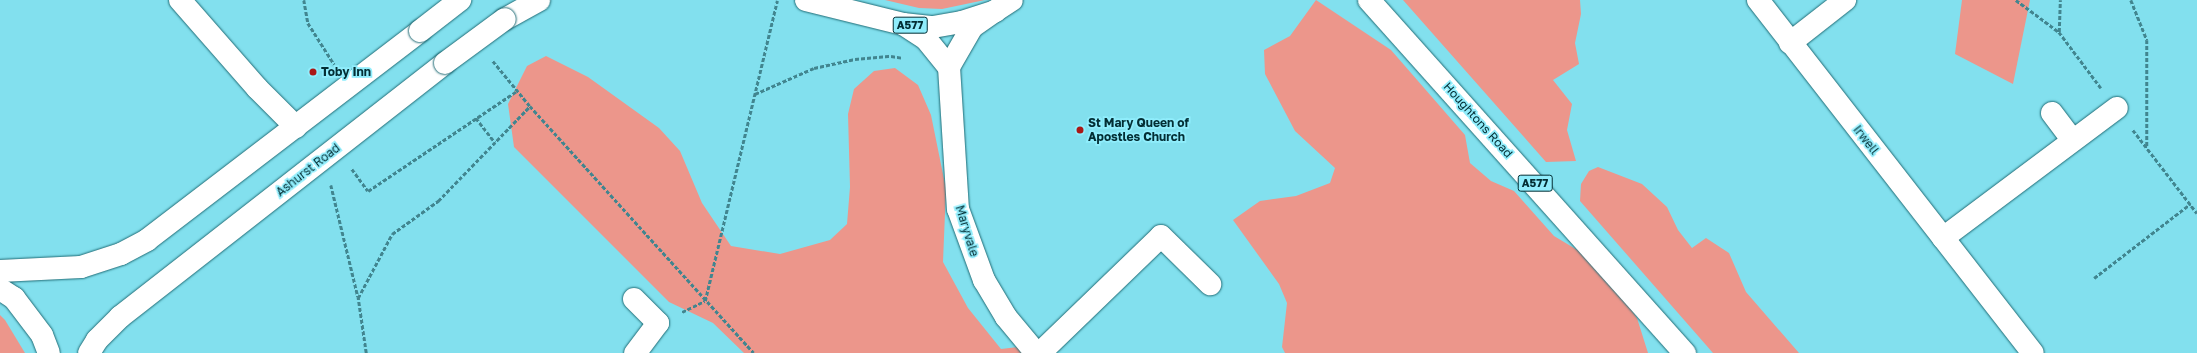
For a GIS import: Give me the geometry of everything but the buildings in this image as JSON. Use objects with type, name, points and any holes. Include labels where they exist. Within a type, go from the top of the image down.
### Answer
[{"type":"street","points":[[180,0],[257,88],[296,127]]},
{"type":"street","points":[[0,271],[81,267],[121,254],[148,240],[460,0]]},
{"type":"street","name":"Ashurst Road","points":[[90,353],[97,340],[120,317],[445,63],[505,19],[539,0]]},
{"type":"street","name":"A577","points":[[806,0],[903,24],[933,27],[962,22],[1004,5]]},
{"type":"street","name":"Houghtons Road","points":[[1359,0],[1375,8],[1685,353]]},
{"type":"street","name":"Irwell","points":[[1758,0],[2033,353]]},
{"type":"street","points":[[1790,43],[1844,0]]},
{"type":"street","points":[[903,24],[930,42],[949,67],[972,27],[1004,5]]},
{"type":"street","name":"Maryvale","points":[[949,67],[958,209],[966,236],[984,280],[1006,317],[1036,353]]},
{"type":"street","points":[[1943,238],[2072,140],[2117,108]]},
{"type":"street","points":[[2052,113],[2072,140]]},
{"type":"street","points":[[1040,353],[1161,236],[1210,284]]},
{"type":"street","points":[[0,289],[14,298],[42,335],[48,353]]},
{"type":"street","points":[[634,299],[658,323],[635,353]]},
{"type":"path","points":[[304,0],[308,23],[348,87]]},
{"type":"path","points":[[705,301],[776,0]]},
{"type":"path","points":[[2059,32],[2060,0]]},
{"type":"path","points":[[2131,0],[2147,40],[2147,147]]},
{"type":"path","points":[[488,55],[530,106],[705,301],[754,353]]},
{"type":"path","points":[[755,94],[814,68],[855,59],[891,56],[905,59]]},
{"type":"path","points":[[336,148],[368,191],[517,91]]},
{"type":"path","points":[[358,298],[392,234],[438,201],[530,106]]},
{"type":"path","points":[[476,118],[495,142]]},
{"type":"path","points":[[2094,278],[2190,204]]},
{"type":"path","points":[[336,205],[358,298],[366,353]]},
{"type":"shaded area","points":[[885,0],[985,0],[942,9],[919,8]]},
{"type":"shaded area","points":[[1316,0],[1391,50],[1465,135],[1470,163],[1491,181],[1514,191],[1554,236],[1599,263],[1637,318],[1648,353],[1285,353],[1282,347],[1287,303],[1279,284],[1233,220],[1260,201],[1296,196],[1330,183],[1335,168],[1295,131],[1265,74],[1264,50],[1290,36]]},
{"type":"shaded area","points":[[1403,0],[1580,0],[1581,14],[1575,43],[1579,64],[1553,80],[1572,104],[1567,130],[1576,161],[1546,162]]},
{"type":"shaded area","points":[[1962,0],[2030,0],[2013,84],[1955,54]]},
{"type":"shaded area","points":[[546,56],[588,77],[659,128],[680,151],[702,203],[731,246],[780,254],[830,240],[847,224],[850,187],[848,114],[854,89],[874,71],[895,68],[918,85],[931,115],[946,189],[943,262],[968,308],[1001,349],[1018,347],[1023,353],[744,353],[713,323],[669,302],[514,147],[508,104],[527,66]]},
{"type":"shaded area","points":[[1598,167],[1642,184],[1667,207],[1678,230],[1692,248],[1706,238],[1729,253],[1746,292],[1799,353],[1713,353],[1580,201],[1581,184],[1589,171]]},
{"type":"shaded area","points":[[0,315],[5,320],[25,353],[0,353]]},
{"type":"place","name":"Toby Inn","points":[[313,72]]},
{"type":"place","name":"St Mary Queen of Apostles Church","points":[[1080,130]]}]
